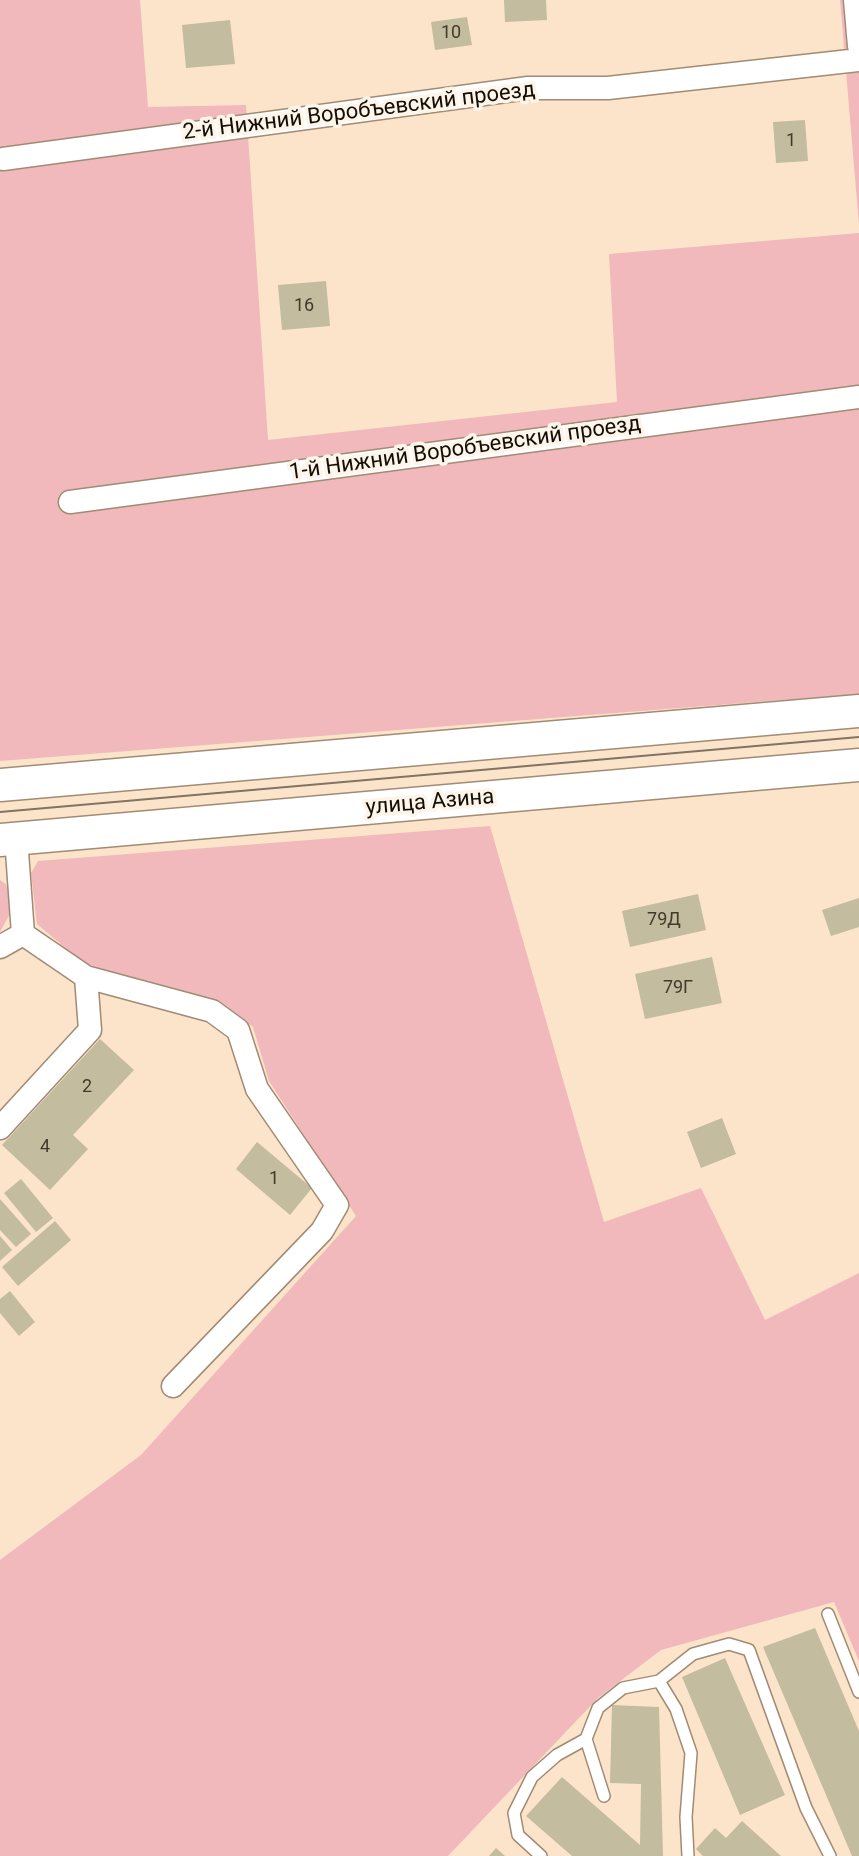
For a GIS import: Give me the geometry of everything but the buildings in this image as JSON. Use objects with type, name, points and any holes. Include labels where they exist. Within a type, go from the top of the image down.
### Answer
[{"type":"street","points":[[855,0],[859,46]]},
{"type":"street","name":"2-й Нижний Воробъевский проезд","points":[[3,159],[528,88],[608,88],[859,60]]},
{"type":"street","name":"1-й Нижний Воробъевский проезд","points":[[70,502],[859,397]]},
{"type":"street","points":[[0,785],[859,711]]},
{"type":"street","name":"улица Азина","points":[[8,839],[859,765]]},
{"type":"street","points":[[8,839],[23,934],[86,977],[212,1011],[238,1030],[257,1089],[337,1205],[322,1231],[173,1386]]},
{"type":"street","points":[[0,947],[23,934]]},
{"type":"street","points":[[0,1128],[90,1030],[86,977]]},
{"type":"lane","points":[[828,1614],[859,1692]]},
{"type":"lane","points":[[604,1796],[586,1739],[598,1708],[623,1688],[659,1681],[693,1654],[729,1644],[749,1650],[806,1808],[830,1856]]},
{"type":"lane","points":[[659,1681],[676,1709],[691,1753],[686,1817],[688,1856]]},
{"type":"lane","points":[[541,1856],[518,1835],[514,1813],[532,1777],[557,1755],[586,1739]]},
{"type":"shaded area","points":[[0,0],[140,0],[148,107],[246,105],[268,440],[617,402],[609,254],[859,233],[859,694],[0,761]]},
{"type":"shaded area","points":[[840,0],[859,0],[859,225]]},
{"type":"shaded area","points":[[490,826],[604,1222],[701,1188],[765,1320],[859,1273],[859,1661],[834,1602],[661,1650],[598,1698],[448,1856],[0,1856],[0,1560],[141,1455],[356,1216],[269,1081],[253,1027],[219,1001],[158,988],[82,962],[37,924],[31,873],[38,861]]},
{"type":"shaded area","points":[[0,880],[6,884],[12,910],[0,932]]},
{"type":"tram line","points":[[0,812],[859,737]]}]
